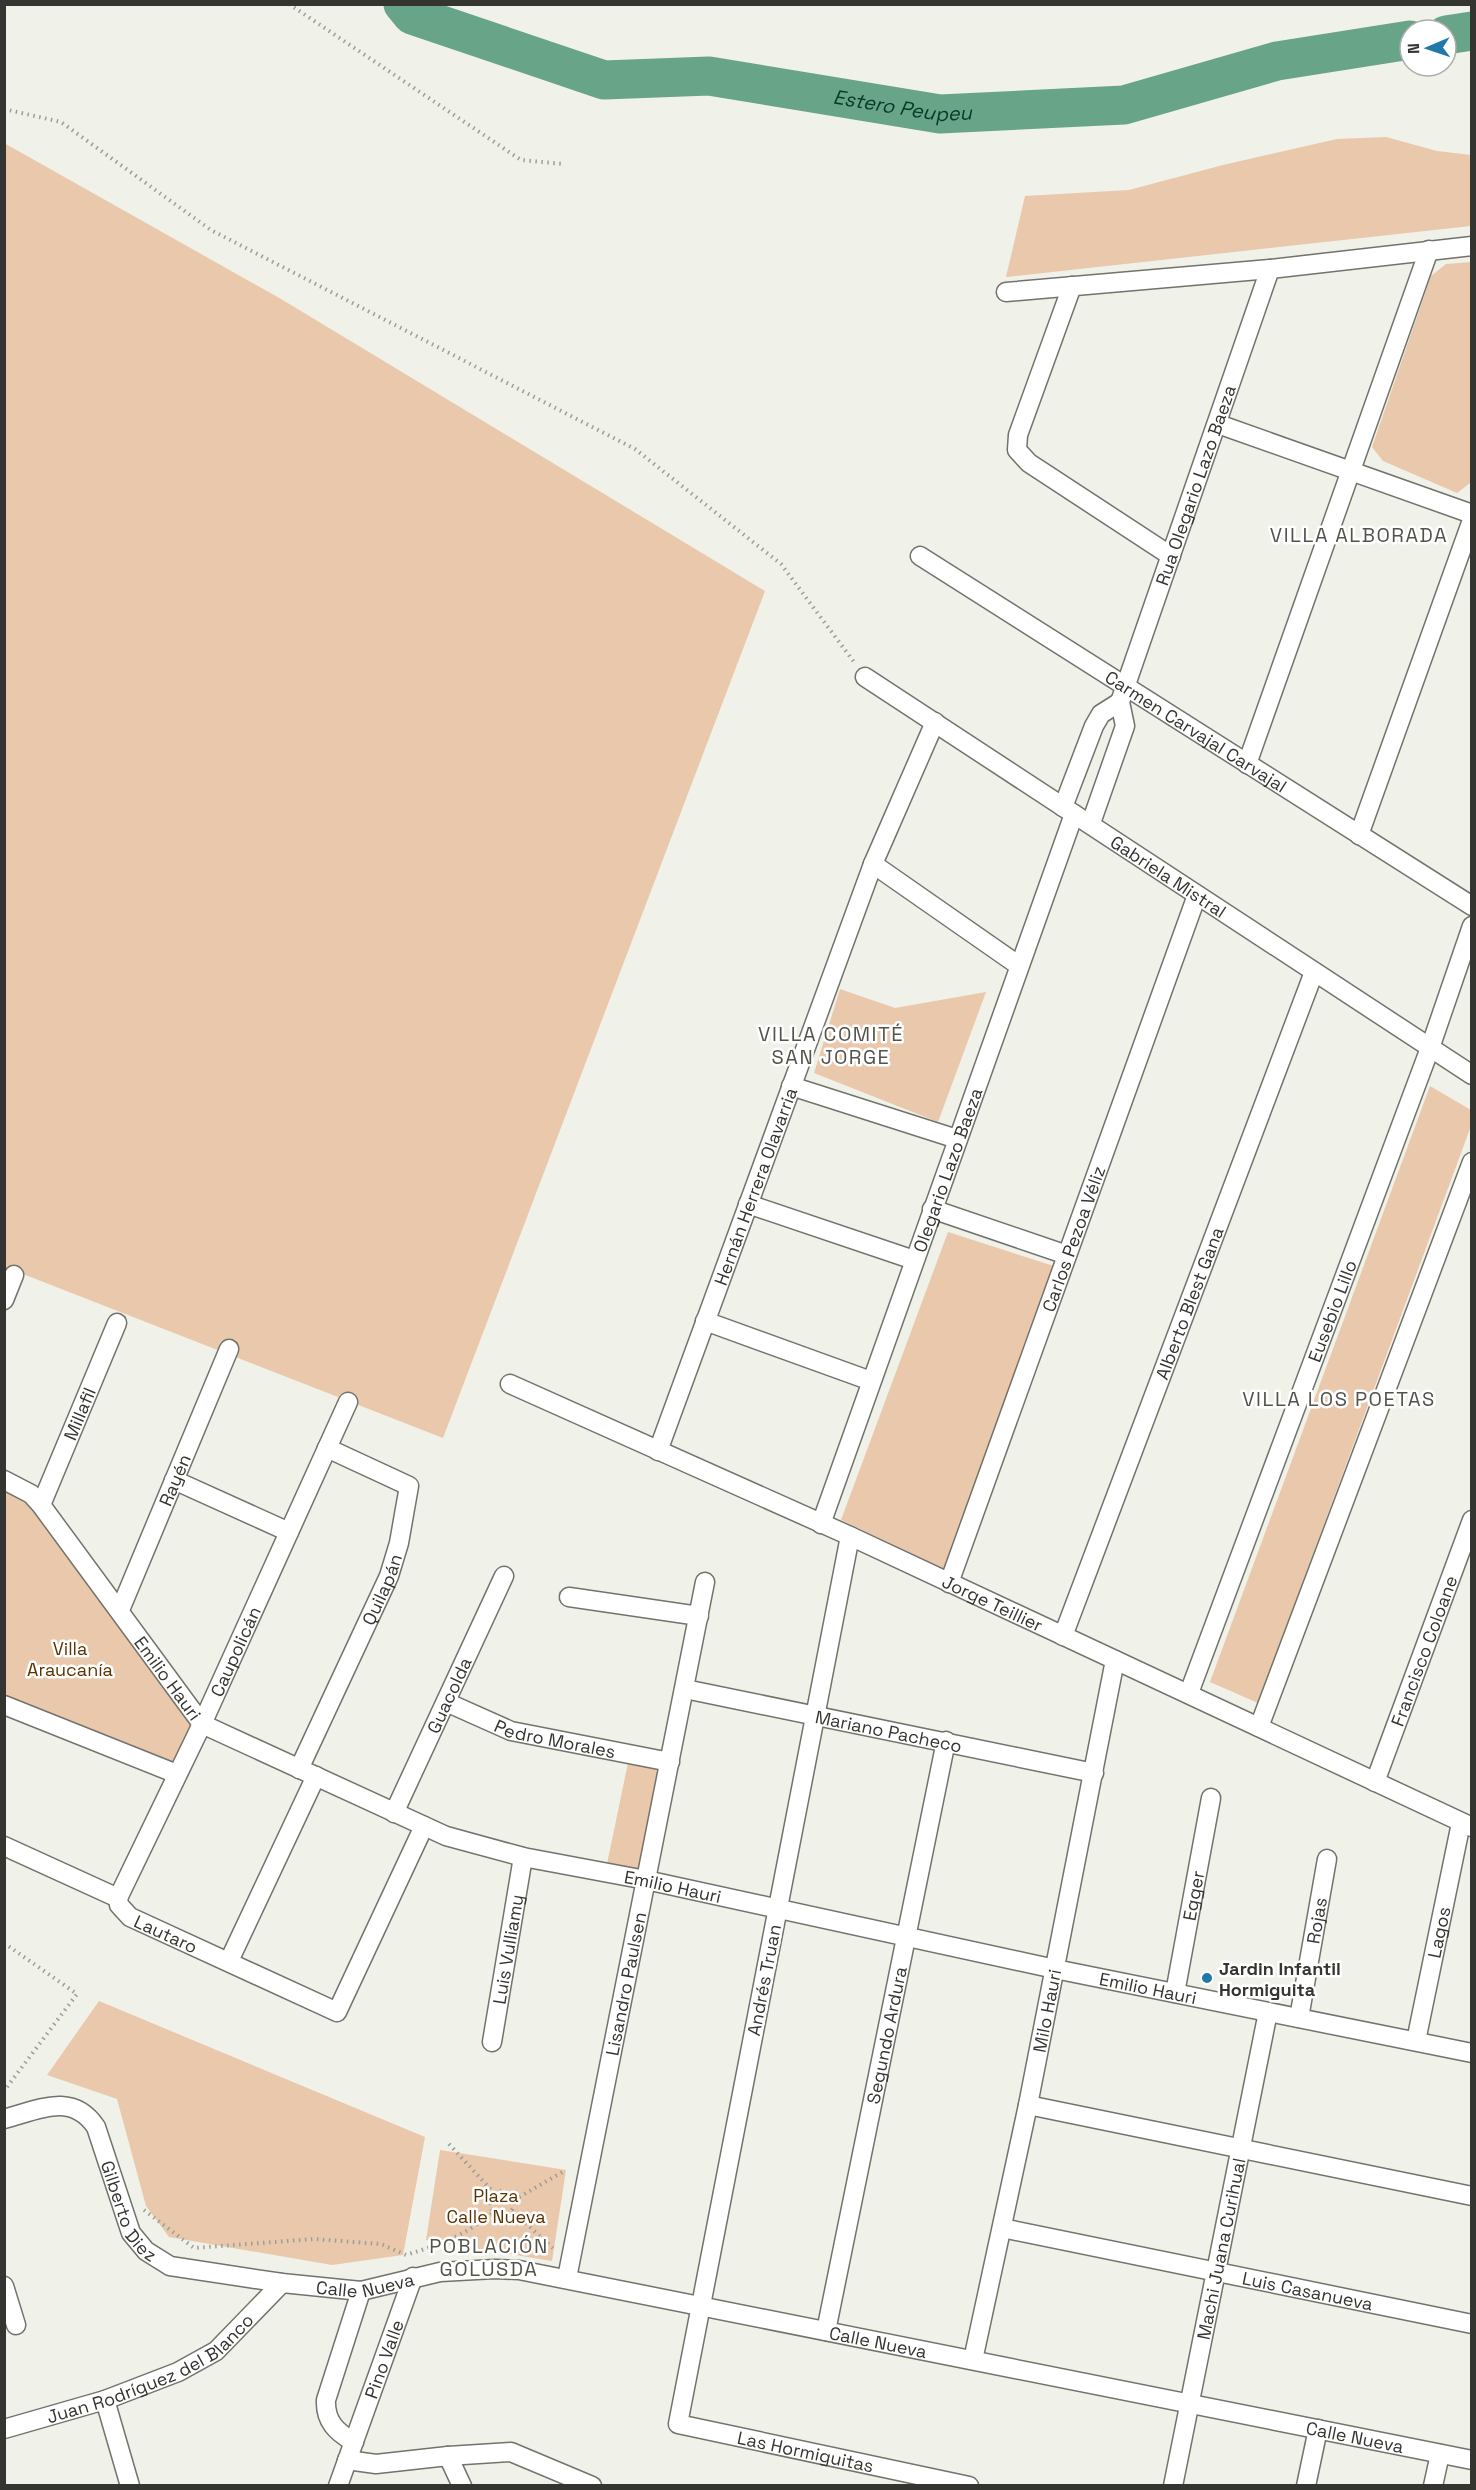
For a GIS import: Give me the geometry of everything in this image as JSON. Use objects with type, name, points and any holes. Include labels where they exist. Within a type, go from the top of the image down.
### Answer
[{"type":"street","points":[[1006,292],[1270,269],[1472,246]]},
{"type":"street","points":[[1247,764],[1429,250]]},
{"type":"street","name":"Rua Olegario Lazo Baeza","points":[[1091,823],[1125,726],[1123,695],[1270,269]]},
{"type":"street","points":[[1072,286],[1018,435],[1017,450],[1029,463],[1171,556]]},
{"type":"street","points":[[1218,424],[1472,514]]},
{"type":"street","points":[[1359,835],[1472,520]]},
{"type":"street","name":"Carmen Carvajal Carvajal","points":[[920,556],[1123,695],[1247,764],[1472,906]]},
{"type":"street","name":"Gabriela Mistral","points":[[865,677],[1091,823],[1472,1075]]},
{"type":"street","points":[[1068,810],[1094,726],[1101,714],[1123,695]]},
{"type":"street","name":"Hernán Herrera Olavarria","points":[[658,1450],[873,864],[935,723]]},
{"type":"street","name":"Olegario Lazo Baeza","points":[[821,1524],[1018,966],[1068,810]]},
{"type":"street","points":[[873,864],[1018,966]]},
{"type":"street","name":"Carlos Pezoa Véliz","points":[[949,1582],[1197,895]]},
{"type":"street","name":"Eusebio Lillo","points":[[1190,1693],[1430,1048],[1472,926]]},
{"type":"street","name":"Alberto Blest Gana","points":[[1064,1636],[1314,972]]},
{"type":"street","points":[[791,1086],[957,1139]]},
{"type":"street","points":[[1259,1727],[1472,1162]]},
{"type":"street","points":[[748,1204],[914,1260]]},
{"type":"street","points":[[932,1209],[1067,1255]]},
{"type":"street","points":[[4,1300],[14,1275]]},
{"type":"street","points":[[705,1320],[871,1381]]},
{"type":"street","name":"Millafil","points":[[41,1505],[117,1323]]},
{"type":"street","name":"Rayén","points":[[120,1610],[230,1350]]},
{"type":"street","name":"Jorge Teillier","points":[[510,1384],[850,1536],[1190,1693],[1466,1825]]},
{"type":"street","name":"Caupolicán","points":[[118,1898],[202,1724],[348,1402]]},
{"type":"street","name":"Quilapán","points":[[299,1769],[389,1576],[399,1543],[409,1486],[327,1448]]},
{"type":"street","name":"Emilio Hauri","points":[[4,1480],[31,1494],[41,1505],[202,1724],[394,1813],[465,1843],[1055,1969],[1472,2053]]},
{"type":"street","points":[[174,1480],[288,1532]]},
{"type":"street","name":"Francisco Coloane","points":[[1375,1782],[1472,1520]]},
{"type":"street","name":"Andrés Truan","points":[[678,2424],[850,1536]]},
{"type":"street","name":"Guacolda","points":[[394,1813],[504,1576]]},
{"type":"street","name":"Lisandro Paulsen","points":[[568,2270],[705,1582]]},
{"type":"street","points":[[569,1597],[699,1616]]},
{"type":"street","name":"Milo Hauri","points":[[973,2360],[1028,2105],[1115,1660]]},
{"type":"street","name":"Mariano Pacheco","points":[[685,1689],[1094,1773]]},
{"type":"street","name":"Pedro Morales","points":[[446,1702],[511,1731],[670,1762]]},
{"type":"street","points":[[4,1704],[177,1774]]},
{"type":"street","name":"Segundo Ardura","points":[[826,2331],[946,1741]]},
{"type":"street","points":[[229,1961],[316,1776]]},
{"type":"street","name":"Egger","points":[[1175,1993],[1211,1798]]},
{"type":"street","name":"Lagos","points":[[1416,2041],[1466,1825]]},
{"type":"street","name":"Lautaro","points":[[4,1846],[118,1898],[119,1905],[130,1917],[337,2012],[424,1826]]},
{"type":"street","name":"Luis Vulliamy","points":[[492,2042],[523,1857]]},
{"type":"street","name":"Rojas","points":[[1299,2018],[1327,1859]]},
{"type":"street","name":"Machi Juana Curihual","points":[[1173,2486],[1268,2012]]},
{"type":"street","name":"Gilberto Diez","points":[[4,2119],[47,2108],[67,2105],[77,2108],[85,2113],[96,2127],[126,2222],[146,2251],[170,2266],[282,2283]]},
{"type":"street","points":[[1028,2105],[1472,2196]]},
{"type":"street","name":"Luis Casanueva","points":[[1002,2228],[1472,2324]]},
{"type":"street","name":"Calle Nueva","points":[[282,2283],[362,2291],[440,2272],[495,2269],[568,2270],[701,2305],[1472,2460]]},
{"type":"street","name":"Pino Valle","points":[[338,2486],[413,2277]]},
{"type":"street","name":"Juan Rodríguez del Blanco","points":[[4,2429],[105,2400],[178,2372],[216,2351],[282,2283]]},
{"type":"street","points":[[4,2286],[16,2325]]},
{"type":"street","points":[[354,2442],[341,2435],[327,2418],[326,2400],[362,2291]]},
{"type":"street","points":[[105,2400],[130,2486]]},
{"type":"street","name":"Las Hormiguitas","points":[[678,2424],[921,2480],[969,2486]]},
{"type":"street","points":[[1306,2486],[1318,2429]]},
{"type":"street","points":[[347,2460],[376,2464],[511,2452],[592,2486]]},
{"type":"street","points":[[1433,2486],[1440,2454]]},
{"type":"street","points":[[448,2456],[462,2486]]},
{"type":"path","points":[[289,4],[521,160],[564,164]]},
{"type":"path","points":[[4,109],[61,122],[211,230],[635,449],[781,564],[865,677]]},
{"type":"path","points":[[4,1943],[77,1994],[4,2091]]},
{"type":"path","points":[[449,2144],[494,2193]]},
{"type":"path","points":[[494,2193],[490,2204],[494,2212],[505,2215],[512,2211],[514,2200],[566,2170]]},
{"type":"path","points":[[494,2193],[506,2191],[514,2200]]},
{"type":"path","points":[[138,2205],[194,2248],[314,2239],[381,2244],[406,2255],[450,2242],[473,2229],[494,2212]]},
{"type":"path","points":[[512,2211],[568,2270]]},
{"type":"green space","points":[[1386,137],[1437,151],[1471,155],[1471,226],[1006,277],[1025,196],[1129,190],[1223,165],[1337,139]]},
{"type":"green space","points":[[4,143],[281,299],[765,591],[443,1438],[5,1267]]},
{"type":"green space","points":[[1471,262],[1471,478],[1470,483],[1457,493],[1383,461],[1372,447],[1431,276],[1446,264]]},
{"type":"green space","points":[[840,989],[895,1008],[986,992],[938,1122],[814,1073]]},
{"type":"green space","points":[[1430,1086],[1471,1110],[1471,1126],[1258,1703],[1210,1682]]},
{"type":"green space","points":[[948,1232],[1063,1269],[946,1570],[841,1520]]},
{"type":"green space","name":"Villa Araucanía","points":[[5,1484],[28,1496],[198,1724],[177,1771],[5,1702]]},
{"type":"green space","points":[[629,1758],[662,1765],[640,1871],[607,1864]]},
{"type":"green space","points":[[99,2001],[425,2137],[403,2255],[332,2265],[169,2237],[146,2206],[117,2099],[47,2075]]},
{"type":"green space","name":"Plaza Calle Nueva","points":[[440,2150],[566,2170],[552,2261],[426,2240]]},
{"type":"waterway","name":"Estero Peupeu","points":[[403,4],[412,15],[604,80],[709,76],[940,114],[1124,105],[1277,61],[1398,42]]},
{"type":"waterway","name":"Estero Peupeu","points":[[1458,33],[1472,31]]},
{"type":"place","name":"Jardin Infantil Hormiguita","points":[[1207,1978]]},
{"type":"district","name":"VILLA ALBORADA","points":[[1359,535]]},
{"type":"district","name":"VILLA COMITÉ SAN JORGE","points":[[831,1046]]},
{"type":"district","name":"VILLA LOS POETAS","points":[[1339,1399]]},
{"type":"district","name":"POBLACIÓN GOLUSDA","points":[[489,2258]]}]
